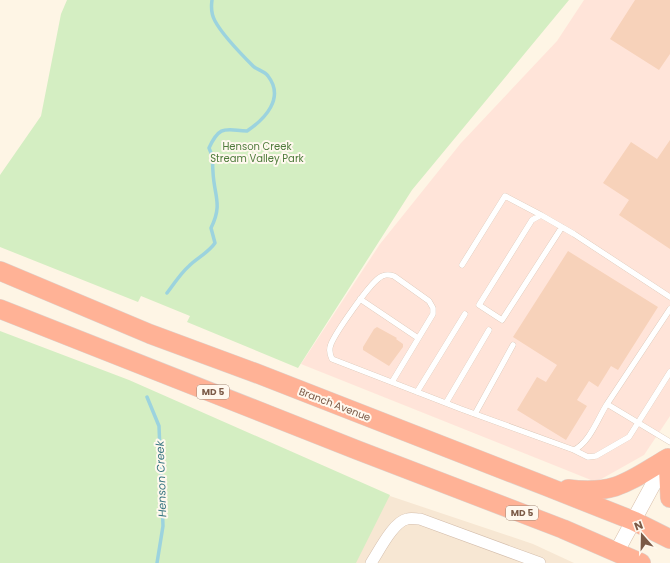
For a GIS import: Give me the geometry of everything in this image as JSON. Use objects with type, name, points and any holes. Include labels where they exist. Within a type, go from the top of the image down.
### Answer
[{"type":"highway","name":"Branch Avenue","points":[[0,271],[150,334],[268,378],[634,521],[670,539]]},
{"type":"highway","name":"MD 5","points":[[0,309],[614,557],[640,563]]},
{"type":"highway","points":[[548,487],[582,491],[613,489],[626,483],[669,451]]},
{"type":"highway","points":[[669,451],[670,498]]},
{"type":"street","points":[[614,557],[669,451]]},
{"type":"street","points":[[371,563],[388,536],[400,521],[408,518],[420,519],[540,563]]},
{"type":"lane","points":[[462,265],[505,196],[562,227],[670,297]]},
{"type":"lane","points":[[541,215],[532,220],[479,305],[502,320],[562,227]]},
{"type":"lane","points":[[392,382],[433,314],[433,308],[429,301],[394,276],[388,274],[379,277],[360,299],[331,344],[330,355],[332,359],[475,414],[574,450],[588,457],[596,456],[629,437],[670,372]]},
{"type":"lane","points":[[360,299],[418,338]]},
{"type":"lane","points":[[574,450],[580,448],[607,404],[670,309]]},
{"type":"lane","points":[[417,392],[465,314]]},
{"type":"lane","points":[[446,403],[489,330]]},
{"type":"lane","points":[[475,414],[513,345]]},
{"type":"lane","points":[[607,404],[638,422],[669,451]]},
{"type":"shaded area","points":[[584,0],[670,0],[670,416],[644,455],[596,482],[301,364],[380,244],[461,143],[557,41]]},
{"type":"shaded area","points":[[387,495],[533,544],[574,563],[329,563]]},
{"type":"green space","name":"Henson Creek Stream Valley Park","points":[[67,0],[569,0],[412,190],[298,368],[187,322],[190,316],[141,296],[138,302],[0,247],[0,175],[41,116],[61,14]]},
{"type":"green space","points":[[0,331],[129,380],[390,495],[356,563],[0,563]]},
{"type":"building","points":[[635,0],[670,0],[670,54],[659,70],[610,39]]},
{"type":"building","points":[[670,140],[670,249],[619,215],[629,200],[603,183],[631,142],[657,159]]},
{"type":"building","points":[[568,251],[658,307],[618,370],[611,366],[598,387],[589,381],[577,400],[587,406],[566,440],[517,410],[537,377],[546,382],[557,365],[513,337]]},
{"type":"building","points":[[377,327],[397,338],[396,339],[403,344],[403,347],[389,366],[363,350],[363,347],[374,329]]},
{"type":"waterway","name":"Henson Creek","points":[[167,293],[186,269],[209,250],[215,243],[211,228],[217,212],[217,200],[212,157],[209,148],[213,140],[220,132],[224,130],[247,131],[266,114],[274,100],[273,84],[268,76],[253,66],[232,44],[218,26],[212,13],[212,0]]},
{"type":"waterway","name":"Henson Creek","points":[[147,397],[159,426],[163,526],[157,563]]}]
